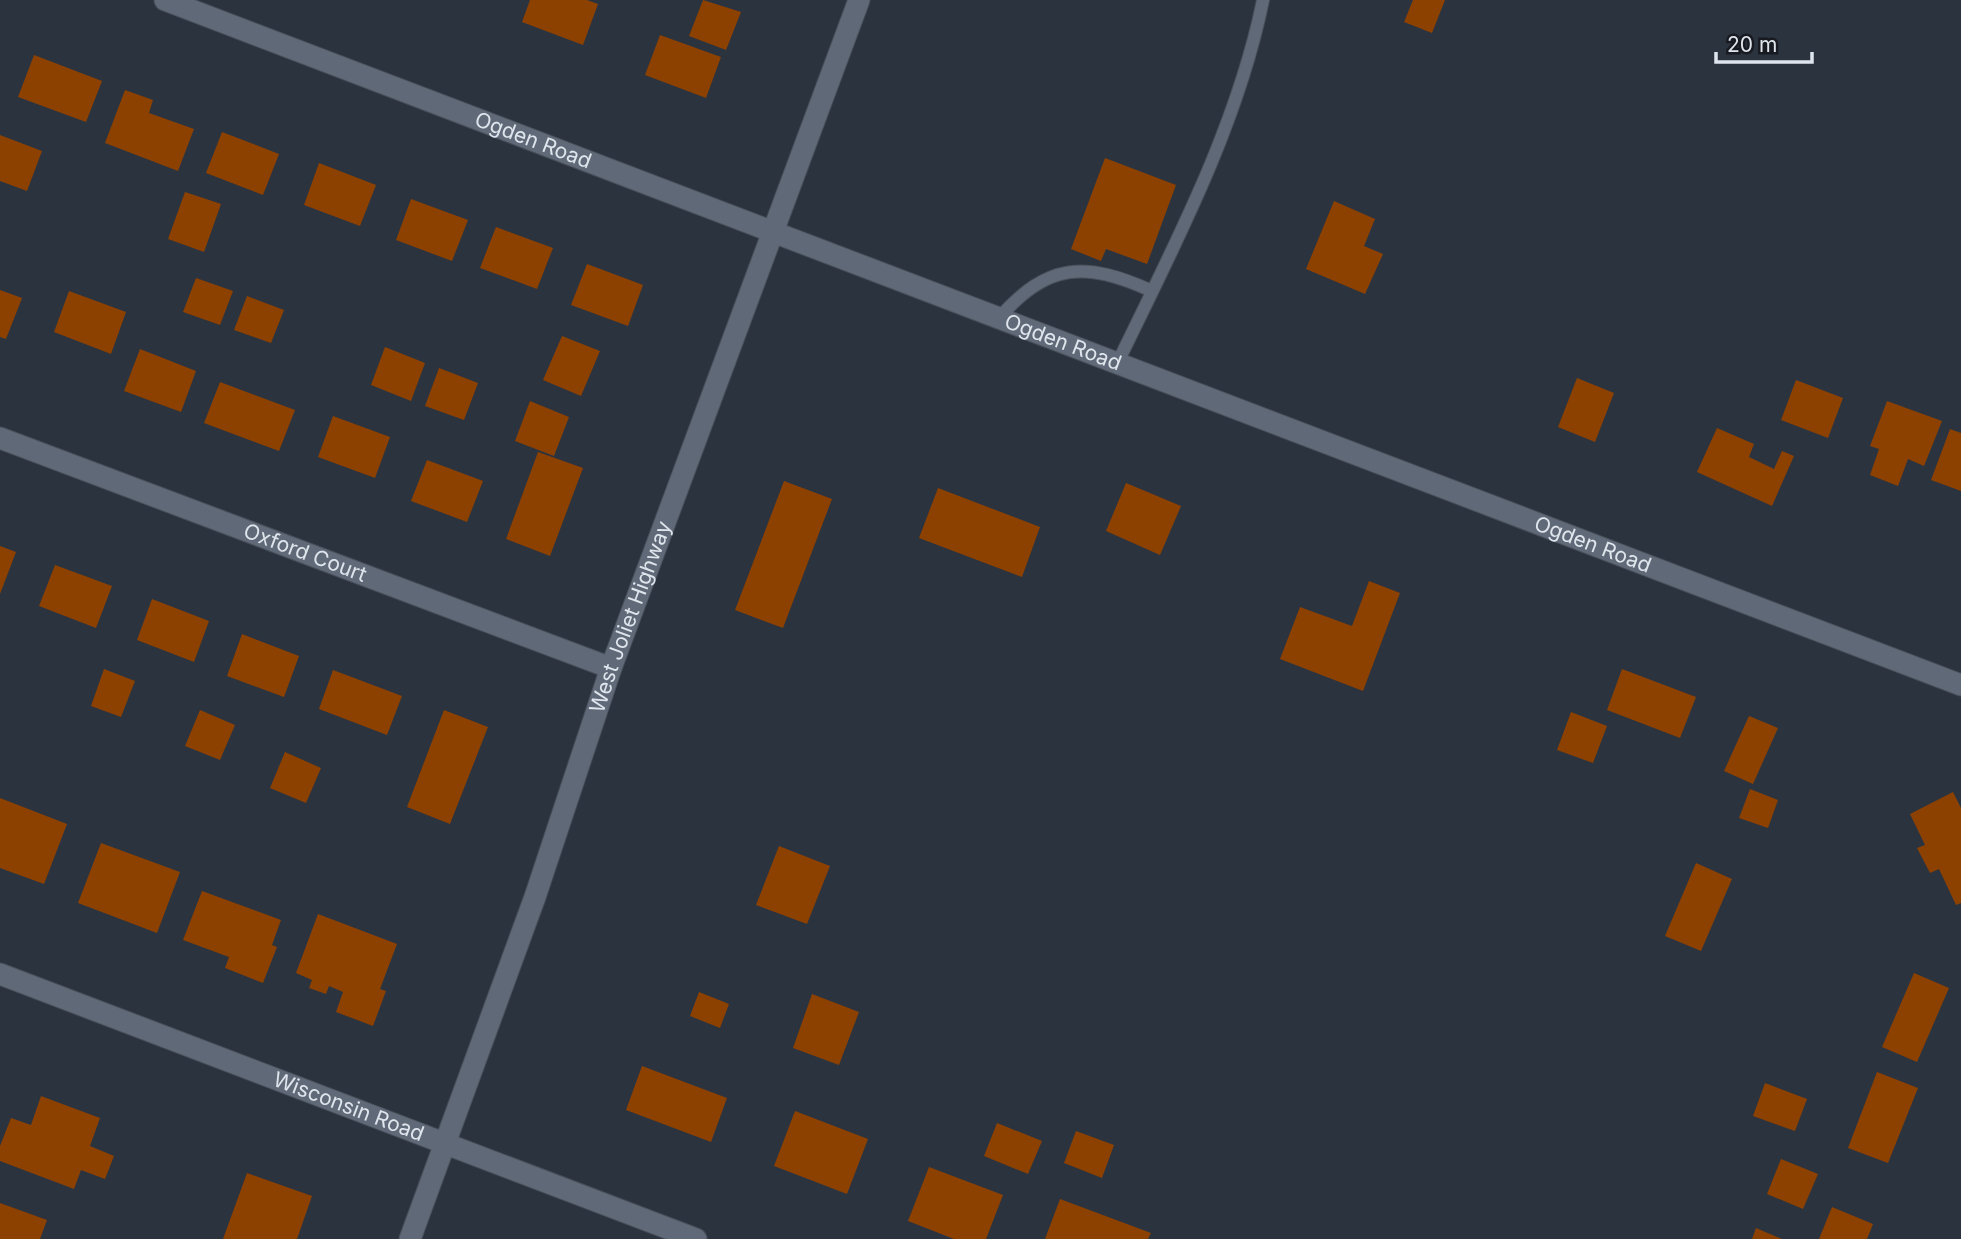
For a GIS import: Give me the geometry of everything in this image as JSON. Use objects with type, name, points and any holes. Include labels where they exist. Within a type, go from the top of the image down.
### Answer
[{"type":"street","name":"Ogden Road","points":[[165,0],[1961,685]]},
{"type":"street","name":"West Joliet Highway","points":[[410,1239],[535,897],[611,668],[859,0]]},
{"type":"street","name":"Oxford Court","points":[[0,438],[611,668]]},
{"type":"street","name":"Wisconsin Road","points":[[0,974],[445,1141],[696,1239]]},
{"type":"lane","points":[[1117,364],[1229,116],[1256,35],[1263,0]]},
{"type":"lane","points":[[998,319],[1019,295],[1053,274],[1087,272],[1120,276],[1152,291]]},
{"type":"building","points":[[530,0],[587,0],[598,4],[583,45],[522,22]]},
{"type":"building","points":[[703,0],[741,12],[726,50],[689,36]]},
{"type":"building","points":[[1413,0],[1445,0],[1432,33],[1404,22]]},
{"type":"building","points":[[660,35],[721,57],[706,98],[645,75]]},
{"type":"building","points":[[34,55],[102,81],[86,122],[18,97]]},
{"type":"building","points":[[125,90],[153,100],[149,113],[194,129],[178,171],[105,143]]},
{"type":"building","points":[[222,132],[279,154],[263,195],[206,173]]},
{"type":"building","points":[[0,135],[42,151],[27,191],[0,181]]},
{"type":"building","points":[[1105,158],[1176,185],[1147,264],[1106,249],[1101,261],[1071,249]]},
{"type":"building","points":[[319,163],[376,185],[360,226],[304,205]]},
{"type":"building","points":[[185,192],[221,204],[204,252],[168,239]]},
{"type":"building","points":[[411,199],[468,220],[452,261],[396,240]]},
{"type":"building","points":[[1334,201],[1375,219],[1364,246],[1383,254],[1365,294],[1306,269]]},
{"type":"building","points":[[496,227],[553,248],[537,289],[480,268]]},
{"type":"building","points":[[587,264],[643,285],[628,326],[571,305]]},
{"type":"building","points":[[196,278],[233,291],[220,325],[183,312]]},
{"type":"building","points":[[0,290],[22,298],[6,339],[0,337]]},
{"type":"building","points":[[69,291],[126,312],[111,354],[54,332]]},
{"type":"building","points":[[247,296],[284,310],[271,343],[234,330]]},
{"type":"building","points":[[562,336],[600,351],[581,396],[543,380]]},
{"type":"building","points":[[385,347],[425,363],[411,401],[371,385]]},
{"type":"building","points":[[140,349],[196,371],[181,412],[124,391]]},
{"type":"building","points":[[439,368],[478,383],[464,420],[425,406]]},
{"type":"building","points":[[1577,378],[1614,393],[1595,442],[1558,427]]},
{"type":"building","points":[[1796,380],[1843,398],[1828,438],[1781,420]]},
{"type":"building","points":[[220,382],[295,410],[279,451],[204,423]]},
{"type":"building","points":[[530,401],[569,417],[554,456],[515,441]]},
{"type":"building","points":[[1887,401],[1942,421],[1924,466],[1908,459],[1898,486],[1870,475],[1879,449],[1870,446]]},
{"type":"building","points":[[333,416],[390,437],[375,478],[318,457]]},
{"type":"building","points":[[1717,428],[1754,444],[1749,457],[1774,469],[1782,451],[1794,456],[1772,506],[1697,472]]},
{"type":"building","points":[[1950,429],[1961,433],[1961,491],[1931,480]]},
{"type":"building","points":[[538,452],[583,468],[550,556],[506,539]]},
{"type":"building","points":[[427,460],[483,481],[467,522],[411,501]]},
{"type":"building","points":[[784,481],[832,499],[783,628],[735,610]]},
{"type":"building","points":[[1126,483],[1181,506],[1160,555],[1106,531]]},
{"type":"building","points":[[938,488],[1040,527],[1022,577],[919,538]]},
{"type":"building","points":[[0,546],[16,552],[0,594]]},
{"type":"building","points":[[55,565],[112,586],[96,628],[39,606]]},
{"type":"building","points":[[1369,581],[1400,593],[1363,691],[1280,659],[1300,607],[1352,626]]},
{"type":"building","points":[[152,599],[209,621],[194,662],[137,640]]},
{"type":"building","points":[[242,634],[299,656],[284,697],[227,676]]},
{"type":"building","points":[[104,669],[135,681],[121,717],[91,706]]},
{"type":"building","points":[[1622,669],[1696,697],[1680,738],[1607,710]]},
{"type":"building","points":[[333,670],[402,696],[387,735],[319,709]]},
{"type":"building","points":[[200,710],[235,725],[220,760],[185,746]]},
{"type":"building","points":[[444,710],[488,727],[450,824],[407,807]]},
{"type":"building","points":[[1571,712],[1607,726],[1593,763],[1557,750]]},
{"type":"building","points":[[1749,716],[1778,728],[1753,784],[1724,771]]},
{"type":"building","points":[[285,752],[321,768],[306,803],[270,788]]},
{"type":"building","points":[[1750,789],[1778,800],[1768,828],[1739,818]]},
{"type":"building","points":[[1953,792],[1961,808],[1961,903],[1956,905],[1939,869],[1930,873],[1917,848],[1925,845],[1910,814]]},
{"type":"building","points":[[0,798],[67,824],[44,884],[0,868]]},
{"type":"building","points":[[101,843],[180,872],[157,933],[78,903]]},
{"type":"building","points":[[779,846],[830,866],[807,924],[756,905]]},
{"type":"building","points":[[1696,863],[1732,879],[1701,951],[1665,936]]},
{"type":"building","points":[[202,891],[281,920],[272,945],[277,947],[263,983],[225,968],[229,957],[183,940]]},
{"type":"building","points":[[318,914],[397,944],[380,989],[386,991],[373,1026],[336,1012],[343,992],[329,986],[326,994],[309,988],[312,980],[296,973]]},
{"type":"building","points":[[1914,973],[1949,988],[1917,1062],[1882,1047]]},
{"type":"building","points":[[699,992],[729,1004],[720,1028],[690,1016]]},
{"type":"building","points":[[812,994],[859,1012],[839,1065],[793,1048]]},
{"type":"building","points":[[642,1066],[727,1098],[711,1142],[626,1110]]},
{"type":"building","points":[[1877,1072],[1918,1088],[1888,1163],[1848,1148]]},
{"type":"building","points":[[1765,1083],[1807,1099],[1795,1131],[1753,1116]]},
{"type":"building","points":[[41,1096],[100,1118],[90,1146],[114,1156],[105,1179],[81,1170],[74,1189],[0,1161],[0,1146],[11,1118],[31,1125]]},
{"type":"building","points":[[795,1111],[868,1139],[847,1194],[774,1166]]},
{"type":"building","points":[[997,1123],[1042,1141],[1028,1174],[984,1156]]},
{"type":"building","points":[[1076,1131],[1114,1145],[1102,1178],[1064,1163]]},
{"type":"building","points":[[1781,1159],[1818,1174],[1803,1209],[1767,1194]]},
{"type":"building","points":[[929,1167],[1003,1195],[986,1239],[954,1239],[908,1221]]},
{"type":"building","points":[[247,1173],[312,1196],[297,1239],[223,1239]]},
{"type":"building","points":[[1060,1199],[1151,1233],[1148,1239],[1045,1239]]},
{"type":"building","points":[[0,1203],[47,1220],[40,1239],[0,1239]]},
{"type":"building","points":[[1832,1207],[1873,1224],[1867,1239],[1819,1239]]},
{"type":"building","points":[[1756,1228],[1782,1239],[1752,1239]]}]
